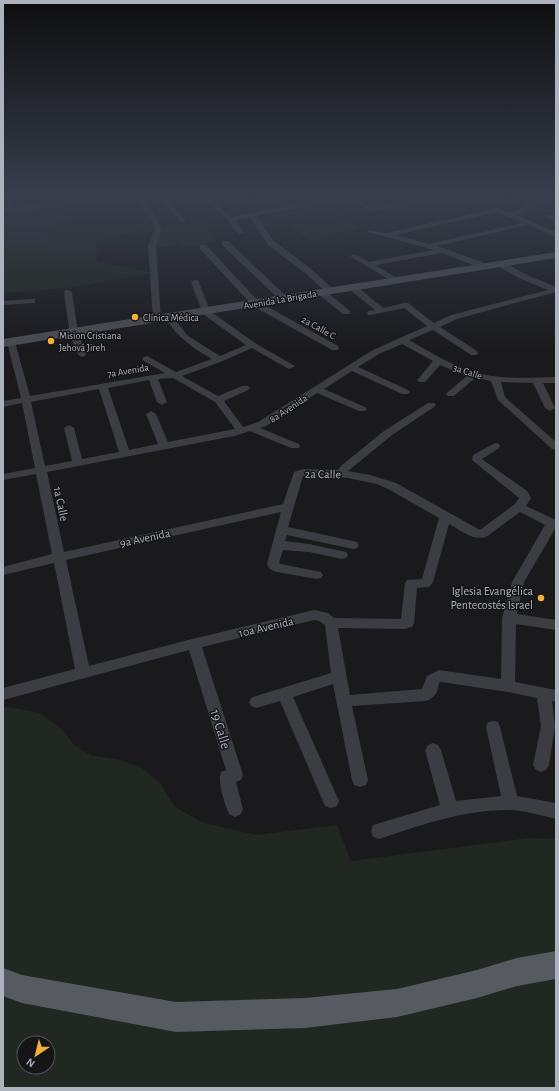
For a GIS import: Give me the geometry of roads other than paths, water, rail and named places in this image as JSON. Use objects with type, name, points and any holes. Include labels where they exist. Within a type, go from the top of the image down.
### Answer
[{"type":"main road","name":"Avenida La Brigada","points":[[7,343],[556,255]]},
{"type":"main road","points":[[3,982],[22,990],[176,1017],[305,1013],[396,1003],[477,984],[516,972],[556,965]]},
{"type":"street","points":[[152,247],[163,318],[195,346],[220,359]]},
{"type":"street","name":"2a Calle C","points":[[203,247],[256,304],[335,348]]},
{"type":"street","points":[[229,247],[284,299]]},
{"type":"street","points":[[276,247],[308,271],[325,292],[346,312]]},
{"type":"street","points":[[432,247],[479,264],[483,267]]},
{"type":"street","points":[[370,264],[443,251]]},
{"type":"street","points":[[354,256],[370,264],[395,281]]},
{"type":"street","points":[[500,264],[524,277],[556,290]]},
{"type":"street","points":[[195,282],[206,312],[252,345],[290,366]]},
{"type":"street","points":[[352,287],[381,310]]},
{"type":"street","name":"8a Avenida","points":[[3,478],[246,430],[262,424],[350,367],[433,326],[454,317],[556,290]]},
{"type":"street","points":[[68,292],[74,332],[82,354]]},
{"type":"street","points":[[3,303],[32,301]]},
{"type":"street","points":[[371,313],[402,304],[474,353]]},
{"type":"street","name":"3a Calle","points":[[402,340],[439,360],[473,375],[495,379],[501,398],[556,447]]},
{"type":"street","name":"1a Calle","points":[[7,343],[26,400],[83,672]]},
{"type":"street","name":"7a Avenida","points":[[3,404],[152,377],[175,375],[220,359],[252,345]]},
{"type":"street","points":[[147,358],[218,400],[246,430],[295,446]]},
{"type":"street","points":[[422,380],[439,360]]},
{"type":"street","points":[[350,367],[405,392]]},
{"type":"street","points":[[451,394],[473,375]]},
{"type":"street","points":[[152,377],[162,402]]},
{"type":"street","points":[[495,379],[556,380]]},
{"type":"street","points":[[537,380],[550,408]]},
{"type":"street","points":[[103,386],[125,454]]},
{"type":"street","points":[[218,400],[245,388]]},
{"type":"street","points":[[317,389],[362,409]]},
{"type":"street","points":[[342,473],[346,467],[388,433],[431,405]]},
{"type":"street","points":[[151,414],[164,446]]},
{"type":"street","points":[[69,428],[78,463]]},
{"type":"street","points":[[544,436],[556,436]]},
{"type":"street","points":[[495,446],[477,457],[476,460],[523,494],[525,498],[519,507],[554,524],[518,582],[509,618],[508,686]]},
{"type":"street","name":"2a Calle","points":[[317,575],[277,568],[273,562],[298,474],[303,472],[342,473],[380,481],[474,533],[485,533],[519,507]]},
{"type":"street","name":"9a Avenida","points":[[3,571],[59,556],[288,507]]},
{"type":"street","name":"10a Avenida","points":[[3,694],[194,644],[314,616],[323,617],[331,623],[403,625],[407,623],[411,583],[425,584],[427,582],[445,516]]},
{"type":"street","points":[[282,530],[353,545]]},
{"type":"street","points":[[278,545],[309,548],[342,555]]},
{"type":"street","points":[[509,618],[556,625]]},
{"type":"street","points":[[331,623],[339,678],[360,780]]},
{"type":"street","name":"19 Calle","points":[[194,644],[235,775],[227,777],[235,809]]},
{"type":"street","points":[[344,701],[426,695],[431,690],[432,680],[438,676],[508,686],[550,695],[548,726],[541,765]]},
{"type":"street","points":[[256,702],[339,678]]},
{"type":"street","points":[[284,693],[331,801]]},
{"type":"street","points":[[493,727],[511,803]]},
{"type":"street","points":[[433,750],[450,810]]},
{"type":"street","points":[[379,832],[450,810],[511,803],[556,811]]},
{"type":"place","name":"Clínica Médica","points":[[135,317]]},
{"type":"place","name":"Mision Cristiana Jehová Jireh","points":[[51,341]]},
{"type":"place","name":"Iglesia Evangélica Pentecostés Israel","points":[[541,598]]}]
